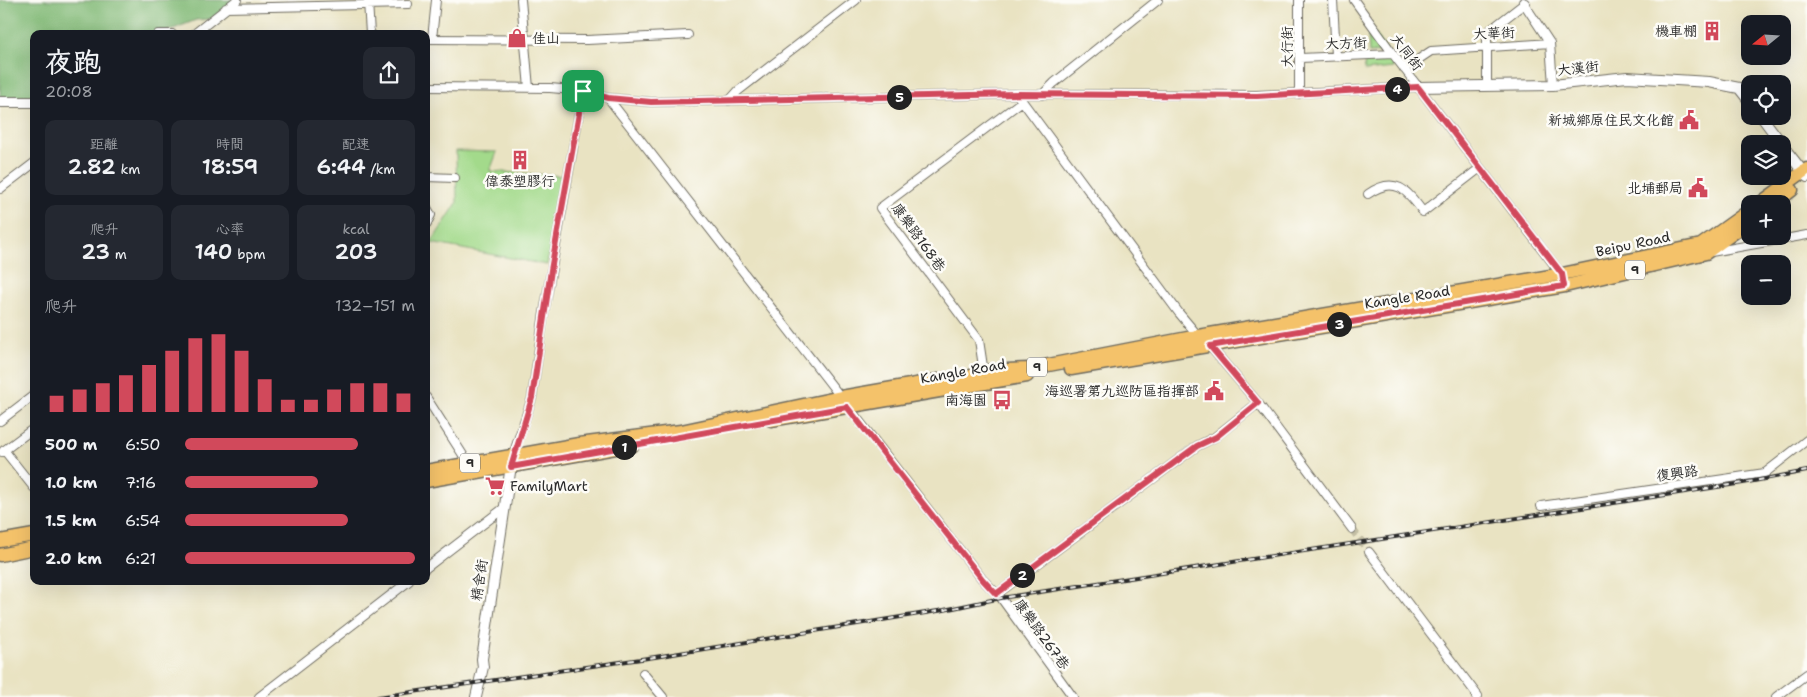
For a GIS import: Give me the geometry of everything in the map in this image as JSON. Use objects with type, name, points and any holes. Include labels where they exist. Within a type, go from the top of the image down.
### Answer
[{"type":"main road","points":[[1772,195],[1806,174]]},
{"type":"main road","points":[[1784,195],[1806,174]]},
{"type":"main road","name":"9","points":[[1704,249],[1741,218]]},
{"type":"main road","name":"9","points":[[1704,249],[1741,226]]},
{"type":"main road","name":"Beipu Road","points":[[1563,280],[1704,249]]},
{"type":"main road","name":"Kangle Road","points":[[430,471],[471,468],[512,461],[985,377],[1198,336],[1563,280]]},
{"type":"main road","name":"Kangle Road","points":[[985,377],[1210,346],[1408,305]]},
{"type":"main road","name":"Kangle Road","points":[[430,480],[471,468]]},
{"type":"main road","points":[[0,541],[30,536]]},
{"type":"main road","points":[[0,555],[30,549]]},
{"type":"street","points":[[199,30],[237,0]]},
{"type":"street","points":[[430,33],[436,0]]},
{"type":"street","points":[[521,0],[529,88]]},
{"type":"street","points":[[729,101],[745,86],[856,0]]},
{"type":"street","points":[[1042,95],[1054,83],[1158,0]]},
{"type":"street","name":"大行街","points":[[1299,94],[1300,0]]},
{"type":"street","points":[[1333,0],[1336,56]]},
{"type":"street","name":"大同街","points":[[1354,0],[1392,54],[1563,280]]},
{"type":"street","points":[[226,8],[368,2],[408,4]]},
{"type":"street","points":[[368,2],[370,30]]},
{"type":"street","points":[[1487,86],[1486,46],[1490,32],[1524,2],[1550,43],[1553,85]]},
{"type":"street","points":[[430,39],[587,40],[688,35]]},
{"type":"street","name":"大華街","points":[[1404,69],[1431,51],[1550,43]]},
{"type":"street","name":"大方街","points":[[1300,58],[1392,54]]},
{"type":"street","name":"大漢街","points":[[1418,87],[1553,85],[1628,77],[1709,82],[1739,88],[1741,91]]},
{"type":"street","points":[[430,87],[529,88],[583,91],[608,98],[651,102],[1017,94],[1299,94],[1418,87]]},
{"type":"street","points":[[512,461],[532,398],[545,304],[583,91]]},
{"type":"street","points":[[1017,94],[1021,102],[1198,336],[1210,346],[1258,403],[1352,529]]},
{"type":"street","name":"康樂路267巷","points":[[608,98],[613,108],[983,580],[996,594],[1073,697]]},
{"type":"street","points":[[0,102],[30,102]]},
{"type":"street","name":"康樂路168巷","points":[[985,377],[979,340],[880,208],[1021,102]]},
{"type":"street","points":[[1791,155],[1806,174]]},
{"type":"street","points":[[0,189],[30,166]]},
{"type":"street","points":[[1368,194],[1376,189],[1390,185],[1408,191],[1423,212],[1480,168]]},
{"type":"street","points":[[430,177],[455,178]]},
{"type":"street","name":"Beipu Road","points":[[1704,249],[1807,235]]},
{"type":"street","points":[[0,421],[30,398]]},
{"type":"street","points":[[430,403],[471,468]]},
{"type":"street","points":[[996,594],[1197,446],[1216,437],[1258,403]]},
{"type":"street","points":[[30,431],[2,452],[30,484]]},
{"type":"street","name":"復興路","points":[[1541,506],[1765,473],[1807,440]]},
{"type":"street","name":"精舍街","points":[[476,697],[483,668],[482,659],[512,461]]},
{"type":"street","points":[[430,565],[504,508]]},
{"type":"street","points":[[1369,552],[1478,696],[1476,697]]},
{"type":"street","points":[[259,697],[404,585]]},
{"type":"street","points":[[644,673],[663,697]]},
{"type":"street","points":[[1776,697],[1807,674]]},
{"type":"green space","points":[[0,0],[236,0],[211,19],[196,20],[171,30],[30,30],[30,104],[0,104]]},
{"type":"green space","points":[[1375,33],[1388,52],[1369,53],[1368,34]]},
{"type":"green space","points":[[1392,57],[1393,68],[1365,71],[1364,60]]},
{"type":"green space","points":[[456,151],[497,152],[490,171],[564,176],[547,265],[431,243],[457,203]]},
{"type":"tunnel","points":[[1352,529],[1369,552]]},
{"type":"railway","points":[[378,697],[655,657],[944,610],[1001,598],[1743,483],[1807,471]]},
{"type":"place","name":"機車棚","points":[[1712,31]]},
{"type":"place","name":"佳山","points":[[517,38]]},
{"type":"place","name":"新城鄉原住民文化館","points":[[1689,120]]},
{"type":"place","name":"偉泰塑膠行","points":[[520,160]]},
{"type":"place","name":"北埔郵局","points":[[1698,188]]},
{"type":"place","name":"海巡署第九巡防區指揮部","points":[[1214,391]]},
{"type":"place","name":"南海園","points":[[1002,400]]},
{"type":"place","name":"FamilyMart","points":[[495,486]]},
{"type":"route","points":[[1418,87],[1562,274],[1564,286],[1210,346],[1258,403],[1216,437],[1197,446],[996,594],[847,407],[511,467],[532,398],[551,270],[583,91],[631,102],[651,102],[1017,94],[1257,96],[1418,87]]}]
